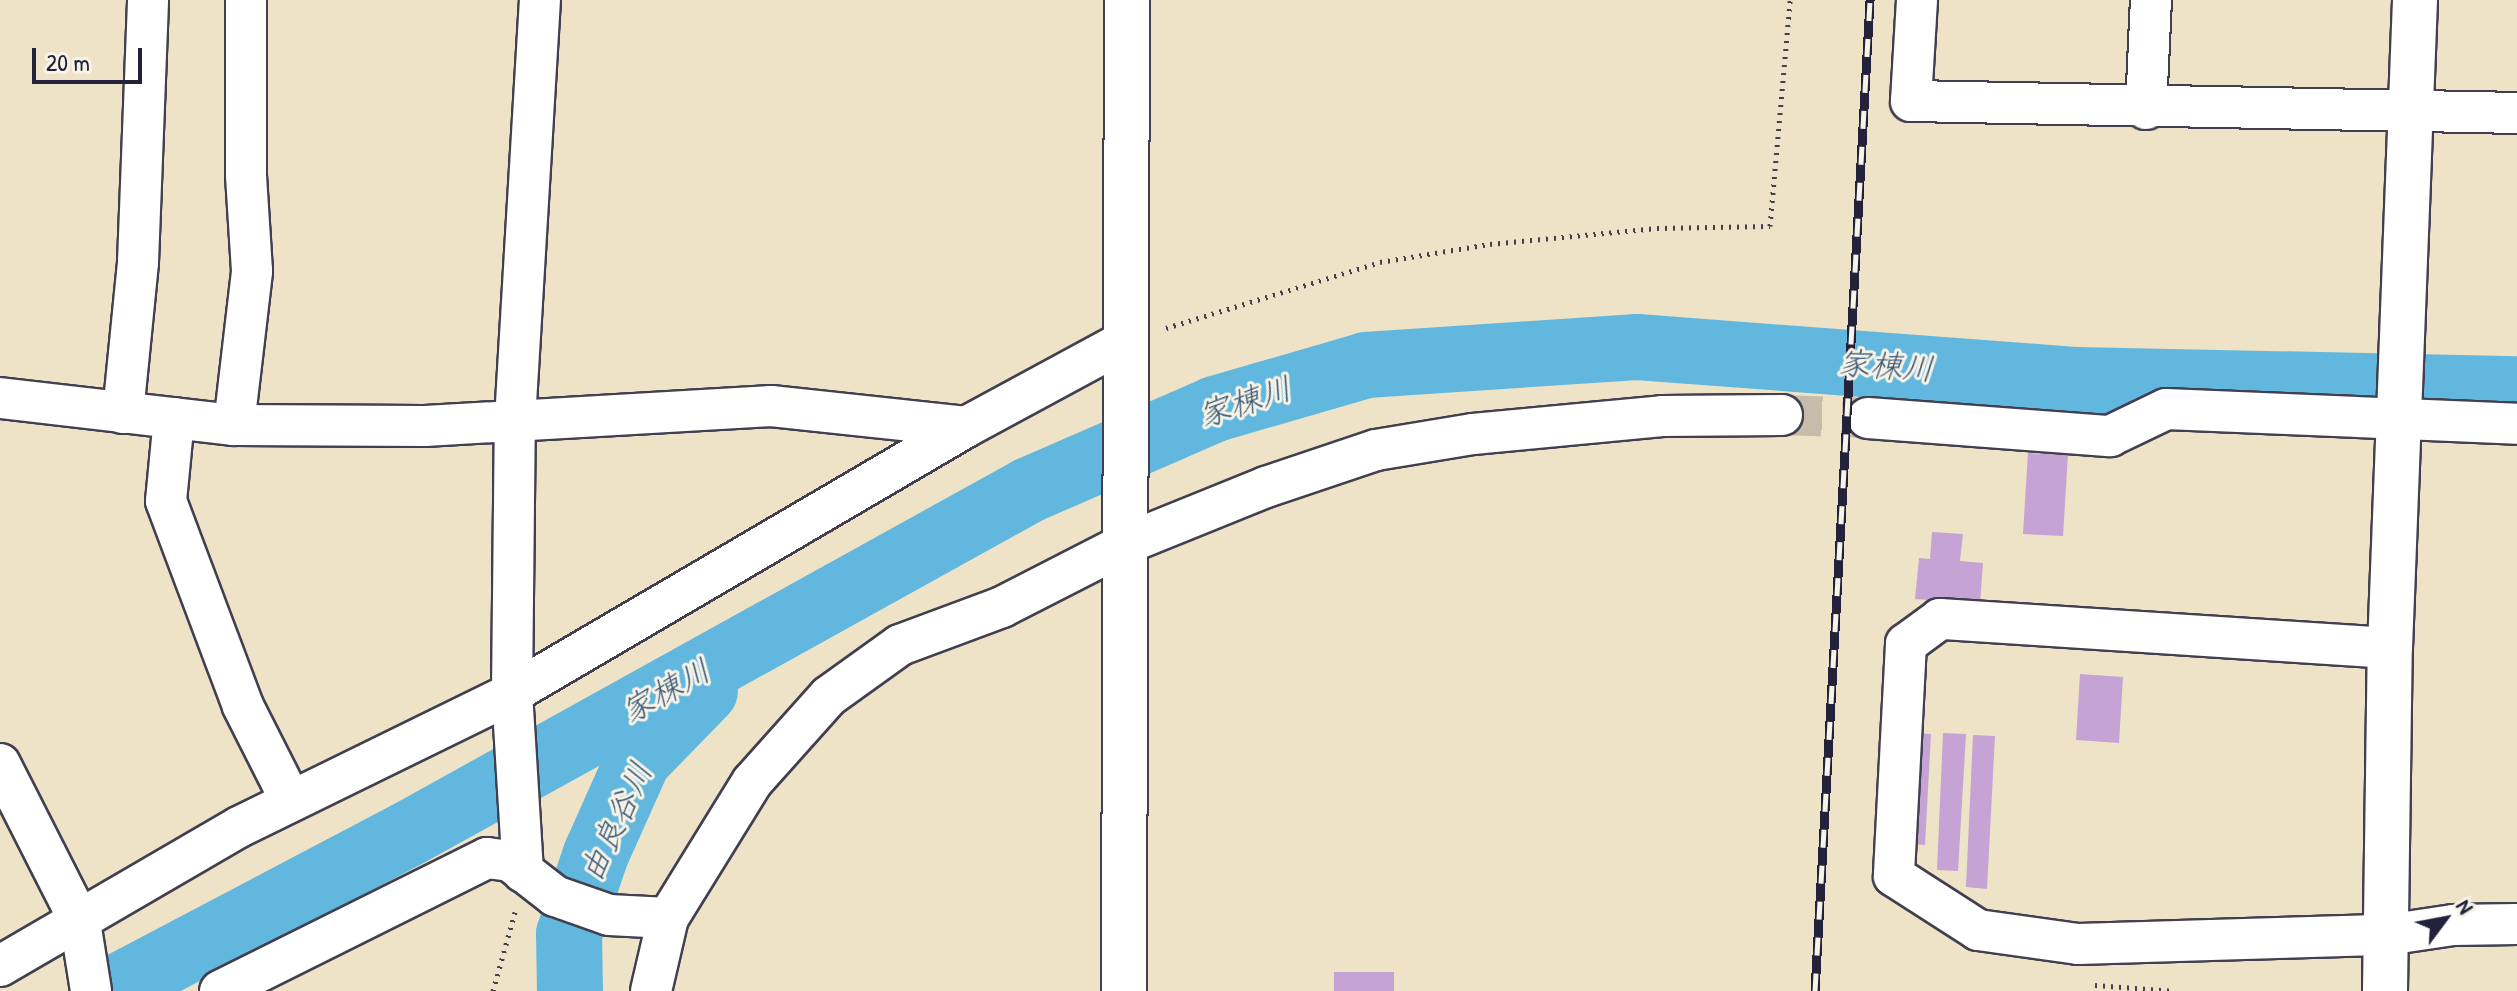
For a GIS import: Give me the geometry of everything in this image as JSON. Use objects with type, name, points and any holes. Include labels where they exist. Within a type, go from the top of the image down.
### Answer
[{"type":"street","points":[[123,413],[138,262],[148,0]]},
{"type":"street","points":[[234,425],[252,271],[246,176],[246,0]]},
{"type":"street","points":[[540,0],[515,420],[513,702],[521,853],[555,896],[609,915],[653,918]]},
{"type":"street","points":[[1124,991],[1127,0]]},
{"type":"street","points":[[1917,0],[1911,101],[2146,109],[2517,113]]},
{"type":"street","points":[[2146,109],[2151,0]]},
{"type":"street","points":[[2385,991],[2390,648],[2415,0]]},
{"type":"street","points":[[0,966],[82,930],[291,801],[513,702],[966,427],[1127,353]]},
{"type":"street","points":[[0,398],[234,425],[425,426],[771,406],[966,427]]},
{"type":"street","points":[[1868,418],[2110,436],[2166,409],[2400,412],[2517,424]]},
{"type":"street","points":[[651,991],[653,918],[752,782],[829,696],[900,645],[1002,607],[1125,535],[1376,450],[1473,434],[1662,416],[1782,415]]},
{"type":"street","points":[[174,418],[166,501],[243,706],[291,801]]},
{"type":"street","points":[[2390,648],[1940,619],[1906,644],[1894,876],[1978,930],[2078,944],[2386,935],[2453,925],[2517,924]]},
{"type":"street","points":[[0,764],[82,930],[91,991]]},
{"type":"street","points":[[220,991],[487,858],[510,861],[521,853]]},
{"type":"path","points":[[1127,353],[1380,262],[1490,244],[1657,228],[1770,226],[1790,0]]},
{"type":"path","points":[[493,991],[521,853]]},
{"type":"building","points":[[2028,453],[2068,455],[2063,536],[2023,534]]},
{"type":"building","points":[[1932,532],[1963,534],[1960,561],[1983,563],[1980,604],[1915,599],[1919,558],[1930,559]]},
{"type":"building","points":[[2080,674],[2123,677],[2119,743],[2076,740]]},
{"type":"building","points":[[1917,733],[1931,734],[1925,845],[1912,844]]},
{"type":"building","points":[[1943,733],[1966,734],[1958,871],[1937,870]]},
{"type":"building","points":[[1973,735],[1995,736],[1987,889],[1966,887]]},
{"type":"building","points":[[1334,972],[1394,972],[1394,991],[1334,991]]},
{"type":"waterway","name":"家棟川","points":[[110,991],[408,834],[1029,490],[1215,409],[1366,365],[1637,347],[2077,380],[2517,389]]},
{"type":"waterway","name":"由良谷川","points":[[570,991],[569,934],[596,854],[638,760],[705,691]]},
{"type":"tunnel","points":[[1782,415],[1868,418]]},
{"type":"railway","points":[[1815,991],[1870,0]]}]
